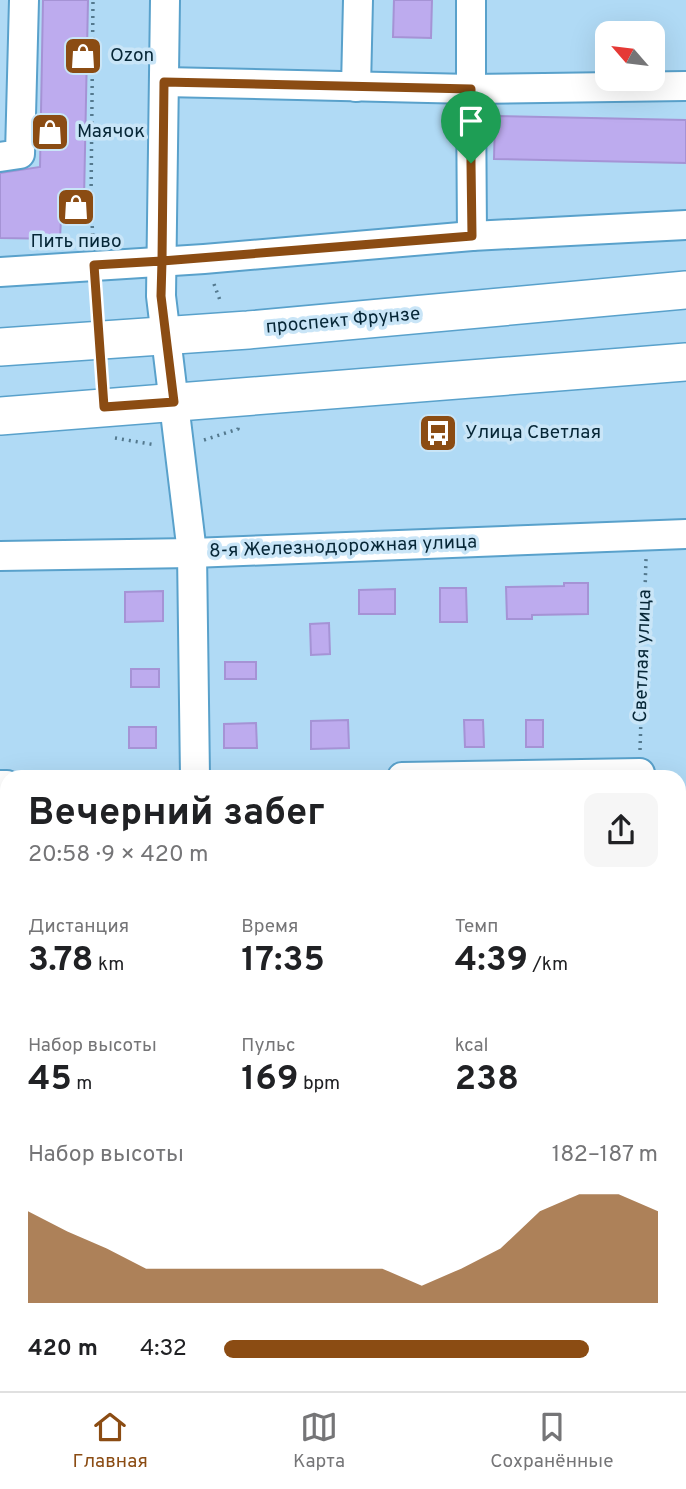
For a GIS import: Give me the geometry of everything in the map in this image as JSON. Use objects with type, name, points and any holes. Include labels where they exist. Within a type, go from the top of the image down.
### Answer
[{"type":"main road","name":"проспект Фрунзе","points":[[0,347],[248,330],[686,289]]},
{"type":"main road","points":[[0,416],[686,362]]},
{"type":"street","points":[[0,157],[20,154],[24,0]]},
{"type":"street","points":[[165,0],[161,296],[192,553],[195,770]]},
{"type":"street","points":[[356,86],[358,0]]},
{"type":"street","points":[[471,0],[472,236]]},
{"type":"street","points":[[164,82],[471,89],[686,86]]},
{"type":"street","points":[[0,272],[472,236],[686,225]]},
{"type":"street","name":"8-я Железнодорожная улица","points":[[0,556],[192,553],[686,534]]},
{"type":"path","points":[[93,0],[90,201],[98,339]]},
{"type":"path","name":"Светлая улица","points":[[640,770],[647,536]]},
{"type":"building","points":[[43,0],[88,0],[84,200],[80,200],[79,219],[61,218],[60,239],[0,238],[0,173],[40,167]]},
{"type":"building","points":[[394,0],[432,0],[431,38],[393,37]]},
{"type":"building","points":[[495,116],[686,120],[686,163],[494,159]]},
{"type":"building","points":[[564,583],[588,583],[588,614],[532,615],[532,619],[507,619],[506,587],[564,586]]},
{"type":"building","points":[[440,588],[466,588],[467,622],[440,622]]},
{"type":"building","points":[[395,589],[395,614],[359,614],[359,590]]},
{"type":"building","points":[[163,591],[163,621],[125,622],[125,592]]},
{"type":"building","points":[[329,623],[330,654],[311,655],[310,624]]},
{"type":"building","points":[[225,662],[256,662],[256,679],[225,679]]},
{"type":"building","points":[[131,669],[159,669],[159,687],[131,687]]},
{"type":"building","points":[[348,720],[349,748],[311,749],[311,721]]},
{"type":"building","points":[[464,720],[483,720],[484,747],[465,747]]},
{"type":"building","points":[[526,720],[543,720],[543,747],[526,747]]},
{"type":"building","points":[[256,723],[257,748],[224,748],[224,724]]},
{"type":"building","points":[[129,727],[156,727],[156,748],[129,748]]},
{"type":"place","name":"Ozon","points":[[83,56]]},
{"type":"place","name":"Маячок","points":[[50,132]]},
{"type":"place","name":"Пить пиво","points":[[76,207]]},
{"type":"place","name":"Улица Светлая","points":[[438,433]]},
{"type":"route","points":[[471,163],[471,89],[164,82],[162,261],[94,265],[104,407],[174,402],[161,296],[162,261],[472,236],[471,163]]}]
